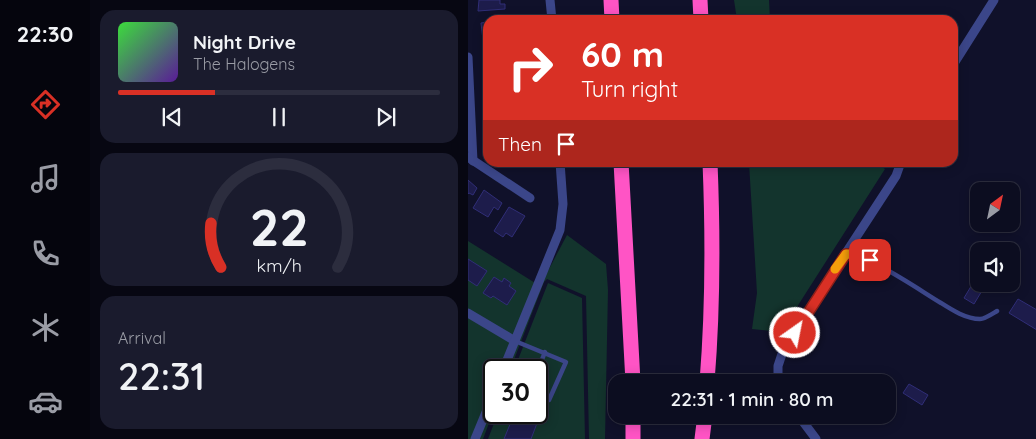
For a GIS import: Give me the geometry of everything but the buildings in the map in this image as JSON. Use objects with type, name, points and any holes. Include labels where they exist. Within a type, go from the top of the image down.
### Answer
[{"type":"highway","points":[[611,0],[612,15]]},
{"type":"highway","points":[[700,0],[701,15]]},
{"type":"highway","points":[[621,167],[633,374]]},
{"type":"highway","points":[[707,374],[712,299],[710,167]]},
{"type":"highway","points":[[633,424],[633,439]]},
{"type":"highway","points":[[702,439],[704,424]]},
{"type":"street","points":[[550,0],[552,15]]},
{"type":"street","points":[[958,57],[994,0]]},
{"type":"street","points":[[468,57],[470,159],[530,198]]},
{"type":"street","points":[[508,359],[560,230],[563,204],[560,167]]},
{"type":"street","points":[[778,374],[778,366],[784,348],[896,176],[899,167]]},
{"type":"street","points":[[468,313],[515,341]]},
{"type":"street","points":[[476,439],[483,421]]},
{"type":"street","points":[[805,424],[816,439]]},
{"type":"lane","points":[[846,254],[870,260],[954,311],[982,319],[997,311]]},
{"type":"lane","points":[[515,341],[566,362],[549,400]]},
{"type":"lane","points":[[542,359],[545,352]]},
{"type":"green space","points":[[734,0],[769,0],[770,15],[736,15]]},
{"type":"green space","points":[[749,167],[882,167],[885,169],[781,332],[752,329],[757,293]]},
{"type":"green space","points":[[567,235],[606,264],[608,290],[605,439],[589,439],[586,296],[547,279],[544,282],[514,359],[483,359],[483,424],[489,424],[483,439],[468,439],[468,241],[540,286]]},
{"type":"green space","points":[[548,283],[582,298],[585,439],[488,439],[494,424],[548,424],[548,359],[518,359]]},
{"type":"slow traffic","points":[[835,269],[846,254],[851,254]]},
{"type":"route","points":[[795,333],[846,254],[870,260]]}]
